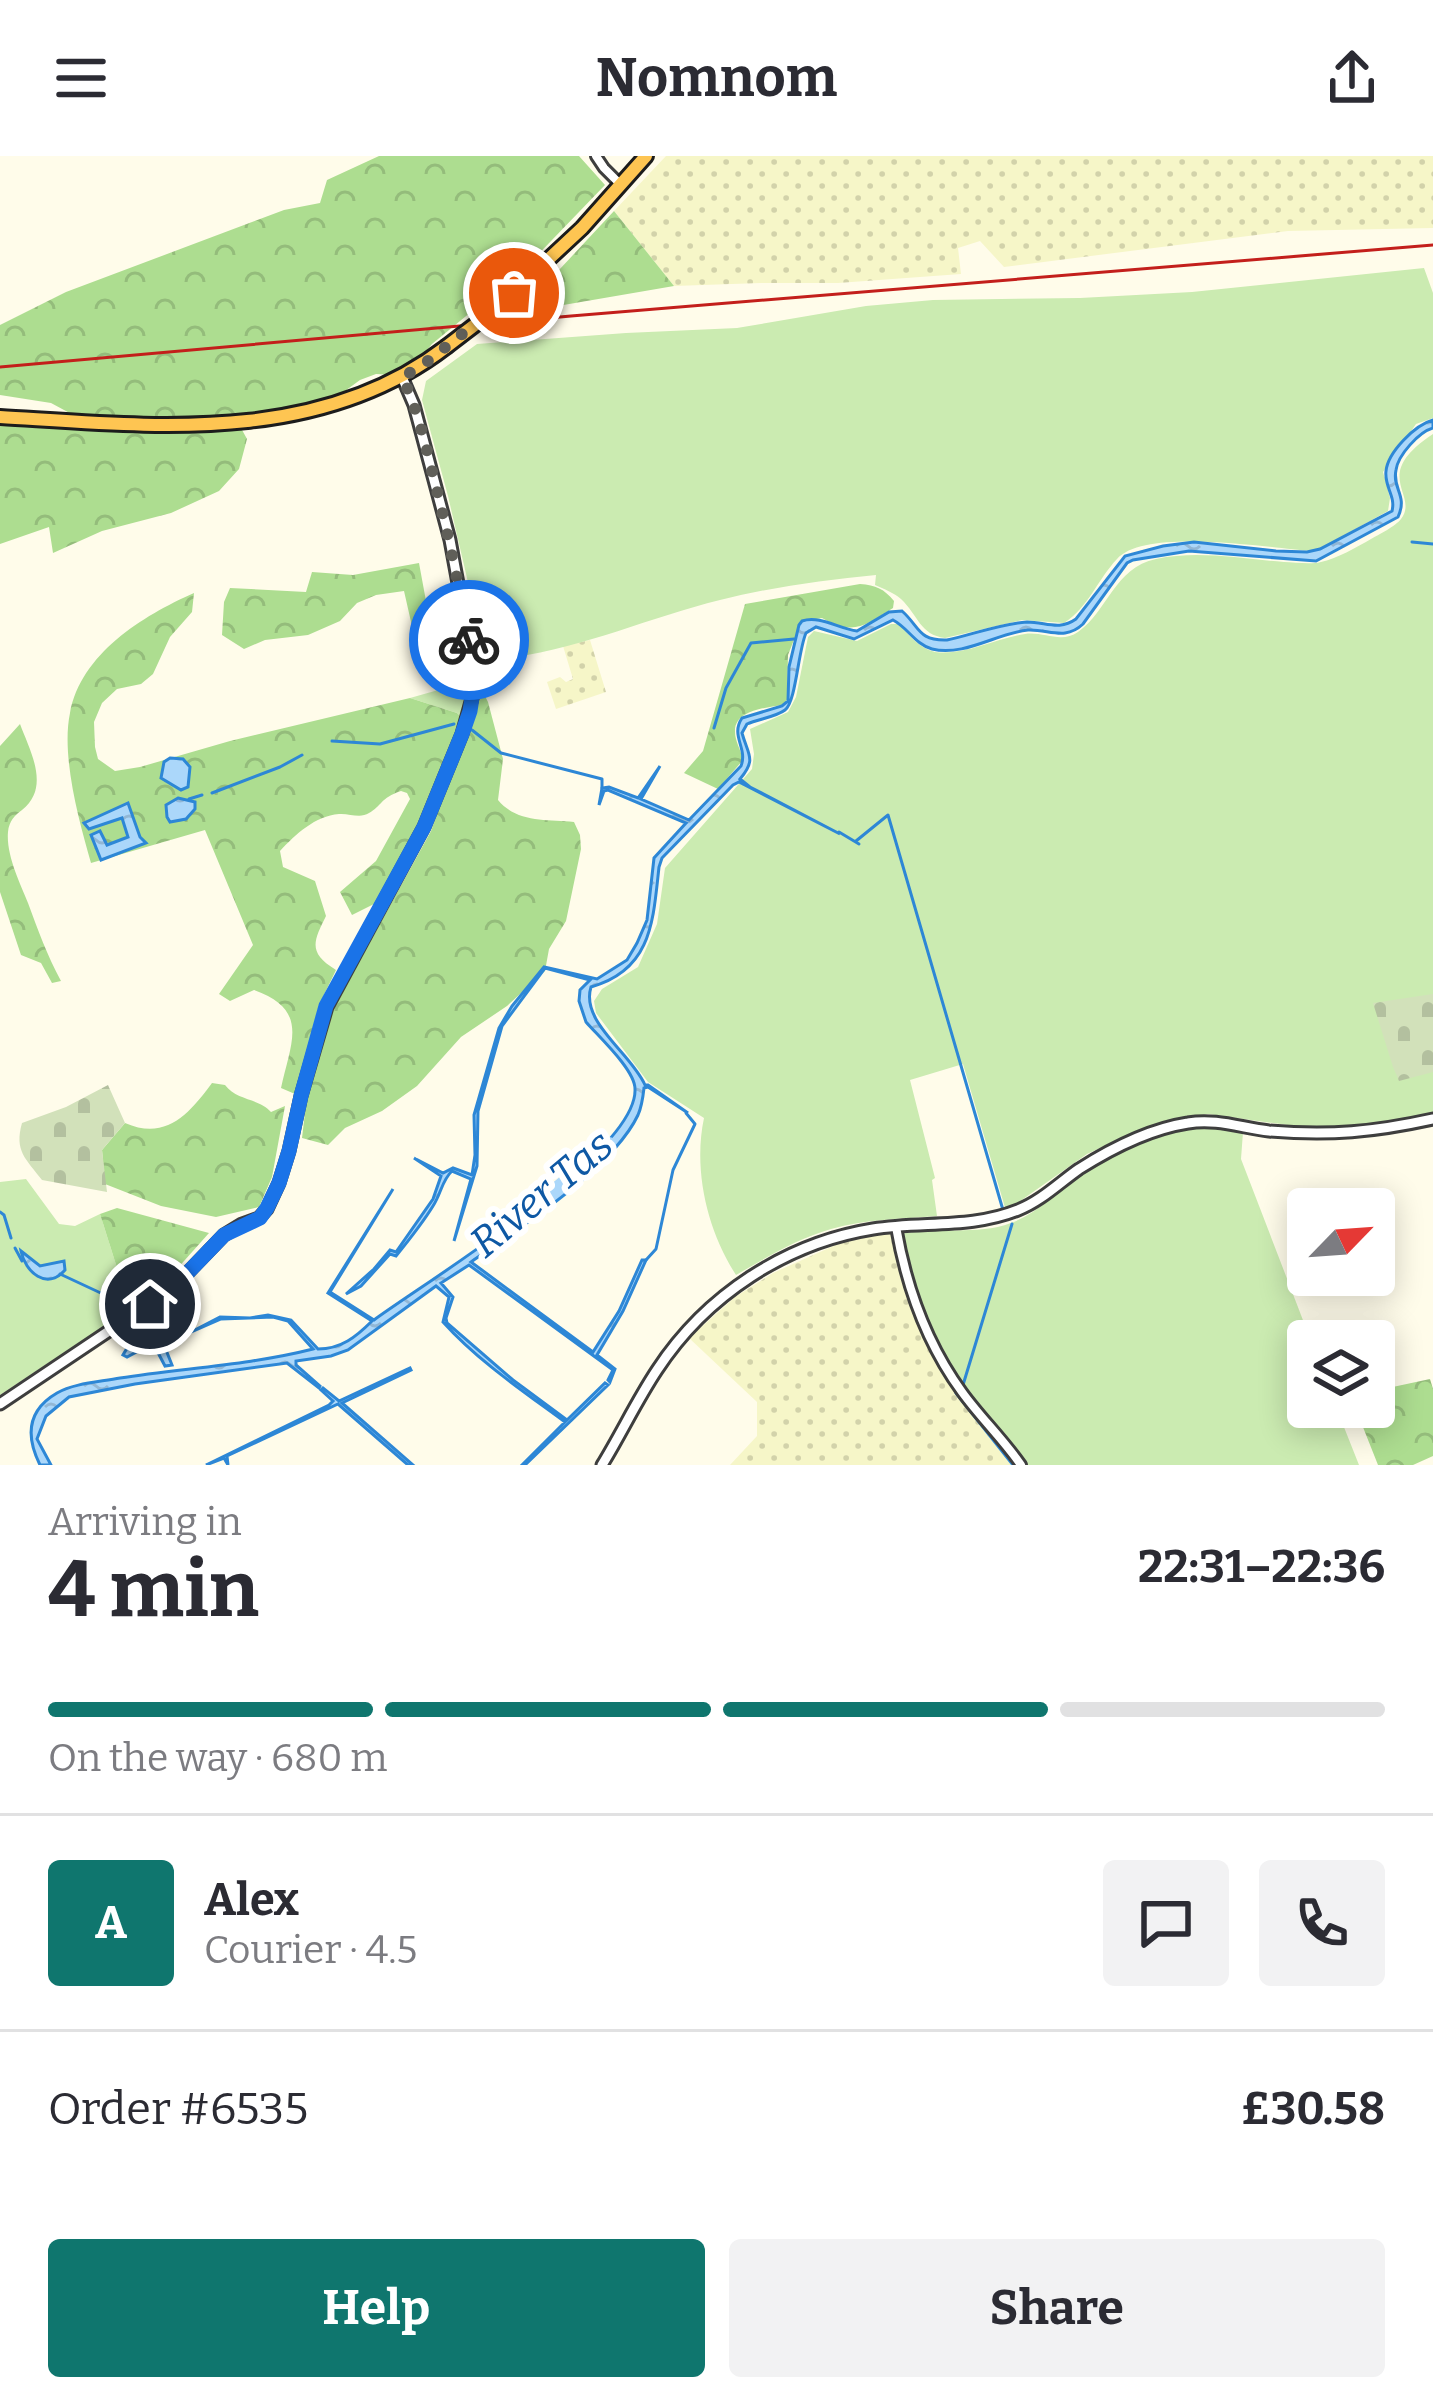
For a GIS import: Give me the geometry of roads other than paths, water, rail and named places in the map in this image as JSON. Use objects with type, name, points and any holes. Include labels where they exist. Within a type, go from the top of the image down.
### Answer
[{"type":"highway","points":[[0,417],[157,425],[242,423],[311,412],[402,377],[493,310],[568,242],[646,156]]},
{"type":"street","points":[[596,156],[621,185]]},
{"type":"street","points":[[0,1404],[173,1288],[217,1241],[260,1218],[267,1208],[289,1151],[326,1006],[424,827],[462,734],[473,691],[471,654],[450,540],[402,377]]},
{"type":"street","points":[[602,1465],[658,1368],[710,1309],[742,1282],[810,1244],[896,1227],[985,1220],[1019,1210],[1123,1144],[1183,1124],[1202,1121],[1264,1130],[1360,1133],[1433,1119]]},
{"type":"street","points":[[896,1227],[908,1277],[939,1355],[1021,1465]]},
{"type":"water","points":[[1433,420],[1433,428],[1416,439],[1398,464],[1398,517],[1316,561],[1189,551],[1133,560],[1076,629],[1016,632],[956,650],[926,647],[893,620],[854,639],[816,627],[806,633],[789,705],[747,724],[742,733],[750,761],[740,779],[840,834],[739,782],[662,858],[646,941],[627,969],[591,987],[590,1000],[600,1025],[645,1085],[688,1113],[644,1088],[638,1115],[608,1156],[564,1196],[471,1262],[593,1352],[646,1260],[597,1355],[615,1369],[610,1382],[613,1370],[469,1265],[441,1283],[453,1297],[447,1323],[567,1420],[608,1385],[525,1465],[565,1422],[486,1363],[443,1322],[449,1297],[436,1286],[348,1350],[296,1361],[319,1388],[287,1363],[69,1397],[46,1416],[37,1439],[51,1465],[40,1465],[32,1444],[34,1416],[64,1390],[313,1349],[288,1321],[251,1318],[268,1315],[291,1320],[318,1349],[341,1344],[372,1321],[328,1293],[393,1189],[330,1292],[374,1320],[526,1214],[603,1147],[627,1116],[633,1081],[586,1022],[580,990],[590,980],[545,968],[502,1026],[478,1111],[477,1166],[454,1241],[471,1179],[452,1171],[429,1213],[396,1256],[390,1254],[361,1286],[346,1294],[390,1250],[396,1252],[433,1199],[441,1176],[414,1158],[443,1173],[453,1168],[472,1175],[474,1115],[499,1028],[544,967],[597,979],[627,960],[637,943],[647,920],[654,858],[686,823],[608,790],[599,805],[602,788],[638,798],[660,766],[641,799],[689,820],[741,766],[738,731],[742,718],[788,701],[789,667],[802,621],[823,621],[857,631],[889,612],[902,611],[925,635],[937,640],[1018,623],[1064,625],[1076,619],[1125,556],[1194,542],[1276,551],[1320,549],[1392,511],[1388,464],[1404,440]]},
{"type":"water","points":[[183,759],[190,767],[188,787],[181,790],[161,778],[164,762]]},
{"type":"water","points":[[178,798],[195,802],[195,809],[186,819],[170,822],[166,805]]},
{"type":"water","points":[[128,803],[146,843],[101,860],[91,835],[100,831],[107,845],[128,837],[122,818],[89,829],[84,823]]},
{"type":"water","points":[[21,1251],[40,1266],[64,1261],[65,1270],[44,1279],[27,1266]]},
{"type":"water","points":[[131,1331],[134,1337],[162,1340],[172,1365],[165,1366],[155,1347],[123,1355],[133,1338]]},
{"type":"water","points":[[410,1368],[342,1403],[413,1465],[338,1404],[227,1456],[228,1465],[224,1458],[206,1465],[329,1405],[333,1401],[323,1388],[339,1401]]},
{"type":"waterway","points":[[1412,542],[1433,544]]},
{"type":"waterway","points":[[714,728],[726,688],[751,643],[794,639]]},
{"type":"waterway","points":[[332,741],[380,744],[454,724]]},
{"type":"waterway","points":[[472,730],[501,753],[602,779],[602,788]]},
{"type":"waterway","points":[[212,793],[302,755]]},
{"type":"waterway","points":[[189,799],[202,795]]},
{"type":"waterway","points":[[856,841],[888,815],[1003,1210]]},
{"type":"waterway","points":[[839,832],[859,844]]},
{"type":"waterway","points":[[646,1260],[656,1249],[673,1170],[695,1124],[686,1113]]},
{"type":"waterway","name":"River Tas","points":[[548,1196],[609,1144]]},
{"type":"waterway","points":[[0,1212],[11,1238]]},
{"type":"waterway","points":[[963,1385],[1012,1224]]},
{"type":"waterway","points":[[15,1248],[22,1261]]},
{"type":"waterway","points":[[60,1274],[105,1295],[118,1313]]},
{"type":"waterway","points":[[956,1393],[1013,1465]]},
{"type":"railway","points":[[0,367],[1433,245]]}]
